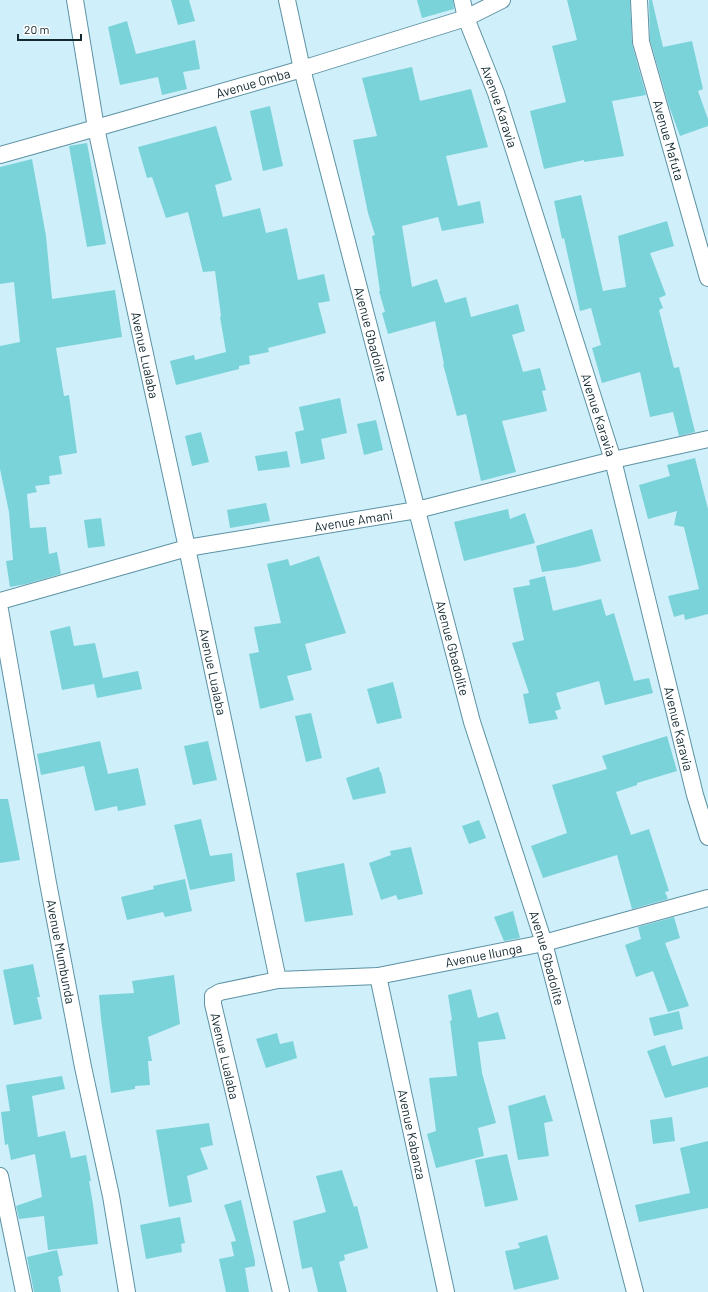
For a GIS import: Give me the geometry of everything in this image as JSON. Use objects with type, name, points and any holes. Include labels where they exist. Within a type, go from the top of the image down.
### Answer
[{"type":"street","name":"Avenue Lualaba","points":[[75,0],[96,128],[187,548],[278,980],[220,992],[212,999],[281,1292]]},
{"type":"street","name":"Avenue Gbadolite","points":[[287,0],[302,69],[472,722],[544,943],[635,1292]]},
{"type":"street","name":"Avenue Karavia","points":[[462,0],[466,18],[496,93],[613,460],[695,795],[708,837]]},
{"type":"street","name":"Avenue Omba","points":[[0,154],[302,69],[466,18],[502,0]]},
{"type":"street","name":"Avenue Mafuta","points":[[639,0],[642,42],[708,278]]},
{"type":"street","name":"Avenue Amani","points":[[0,601],[187,548],[417,510],[613,460],[708,439]]},
{"type":"street","name":"Avenue Mumbunda","points":[[0,610],[48,883],[83,1067],[111,1196],[127,1292]]},
{"type":"street","name":"Avenue Ilunga","points":[[278,980],[378,976],[544,943],[708,898]]},
{"type":"street","name":"Avenue Kabanza","points":[[378,976],[446,1292]]},
{"type":"street","points":[[0,1176],[24,1292]]},
{"type":"building","points":[[171,0],[189,0],[195,21],[178,25]]},
{"type":"building","points":[[417,0],[453,0],[454,9],[422,18]]},
{"type":"building","points":[[567,0],[630,0],[632,44],[646,95],[612,101],[624,156],[584,162],[584,160],[544,169],[530,111],[566,102],[552,46],[577,40]]},
{"type":"building","points":[[649,0],[652,0],[663,47],[692,41],[703,89],[698,91],[708,119],[708,126],[680,136],[669,106],[650,40]]},
{"type":"building","points":[[127,21],[136,54],[195,40],[200,69],[183,72],[187,89],[162,95],[158,77],[120,85],[108,27]]},
{"type":"building","points":[[412,67],[420,101],[471,89],[488,147],[446,156],[458,206],[480,201],[484,223],[442,231],[438,217],[402,226],[412,287],[437,279],[445,303],[466,297],[471,317],[518,304],[525,331],[512,335],[523,372],[540,368],[546,390],[542,391],[547,411],[502,421],[516,472],[481,481],[466,414],[457,416],[443,364],[435,321],[388,334],[382,313],[385,312],[379,291],[372,236],[375,235],[368,213],[353,140],[377,136],[362,78]]},
{"type":"building","points":[[270,106],[283,166],[263,171],[250,111]]},
{"type":"building","points":[[216,126],[232,180],[215,185],[223,217],[260,208],[266,233],[287,228],[298,280],[324,274],[330,301],[318,303],[326,333],[268,348],[269,352],[249,356],[250,364],[239,366],[239,369],[176,385],[170,361],[194,355],[195,360],[226,352],[220,317],[215,271],[203,272],[188,212],[166,218],[152,177],[147,178],[138,147]]},
{"type":"building","points":[[87,143],[106,244],[87,247],[69,146]]},
{"type":"building","points":[[32,159],[46,236],[52,299],[115,290],[122,337],[56,348],[64,396],[69,395],[77,453],[59,456],[62,474],[49,476],[50,484],[35,486],[37,492],[27,494],[30,528],[46,527],[49,554],[57,552],[61,574],[10,587],[6,561],[13,560],[9,512],[0,469],[0,346],[20,342],[14,282],[0,284],[0,167]]},
{"type":"building","points":[[581,195],[603,291],[626,287],[618,236],[667,221],[674,246],[650,253],[666,295],[659,298],[663,308],[659,310],[674,368],[679,367],[695,432],[679,436],[673,412],[650,417],[640,372],[602,383],[592,348],[601,345],[591,308],[580,311],[564,238],[562,239],[554,201]]},
{"type":"building","points":[[340,398],[347,433],[321,439],[325,459],[301,464],[295,432],[304,430],[299,407]]},
{"type":"building","points":[[376,420],[383,450],[364,455],[357,424]]},
{"type":"building","points":[[201,432],[209,462],[192,466],[185,436]]},
{"type":"building","points":[[287,451],[290,467],[258,471],[255,456]]},
{"type":"building","points":[[695,458],[708,509],[708,614],[685,620],[684,614],[674,617],[668,596],[699,589],[684,527],[674,525],[677,511],[648,519],[639,485],[670,476],[667,465]]},
{"type":"building","points":[[266,503],[270,521],[230,528],[227,510]]},
{"type":"building","points":[[508,509],[510,519],[525,513],[535,543],[464,561],[454,522]]},
{"type":"building","points":[[101,518],[105,546],[88,548],[84,520]]},
{"type":"building","points":[[592,529],[601,561],[576,567],[542,572],[536,546]]},
{"type":"building","points":[[319,556],[346,633],[305,644],[312,670],[287,676],[294,700],[260,709],[249,654],[259,652],[254,627],[281,623],[267,564],[288,559],[290,566]]},
{"type":"building","points":[[545,576],[553,611],[601,599],[606,616],[614,613],[634,681],[649,678],[653,693],[605,705],[599,681],[556,693],[561,709],[555,711],[558,719],[529,724],[523,694],[529,693],[512,643],[524,640],[513,588],[530,585],[529,580]]},
{"type":"building","points":[[70,626],[74,646],[95,643],[103,678],[138,671],[142,689],[97,698],[94,684],[62,690],[50,631]]},
{"type":"building","points":[[393,682],[402,718],[377,724],[367,689]]},
{"type":"building","points":[[311,713],[322,758],[306,762],[295,716]]},
{"type":"building","points":[[667,736],[677,771],[637,783],[637,785],[616,792],[631,835],[649,829],[669,891],[665,892],[668,899],[632,909],[617,855],[543,878],[531,846],[567,833],[552,785],[607,769],[602,756]]},
{"type":"building","points":[[100,741],[108,774],[138,768],[146,805],[118,811],[117,806],[95,811],[84,766],[41,775],[37,754]]},
{"type":"building","points":[[208,741],[217,780],[193,785],[184,746]]},
{"type":"building","points":[[379,767],[386,793],[353,800],[346,778]]},
{"type":"building","points":[[0,799],[8,799],[20,860],[0,863]]},
{"type":"building","points":[[201,819],[210,856],[232,853],[235,881],[190,890],[174,825]]},
{"type":"building","points":[[479,820],[486,838],[469,844],[462,826]]},
{"type":"building","points":[[411,847],[423,894],[398,900],[396,895],[381,900],[369,863],[391,855],[390,851]]},
{"type":"building","points":[[344,863],[353,915],[305,922],[296,873]]},
{"type":"building","points":[[185,879],[192,911],[165,917],[163,912],[127,920],[121,897],[154,889],[153,886]]},
{"type":"building","points":[[513,911],[520,938],[504,941],[494,917]]},
{"type":"building","points":[[674,917],[680,938],[665,943],[689,1006],[668,1012],[653,971],[636,977],[625,945],[641,939],[638,927]]},
{"type":"building","points":[[33,964],[40,997],[37,997],[42,1019],[14,1025],[3,970]]},
{"type":"building","points":[[174,975],[180,1024],[148,1037],[152,1061],[148,1061],[150,1085],[135,1086],[135,1089],[111,1093],[99,995],[134,993],[132,981]]},
{"type":"building","points":[[471,989],[478,1018],[498,1012],[506,1039],[478,1042],[482,1073],[496,1123],[478,1128],[484,1156],[436,1168],[427,1134],[436,1131],[429,1078],[457,1076],[450,1021],[452,1020],[448,995]]},
{"type":"building","points":[[679,1011],[683,1029],[654,1036],[649,1018]]},
{"type":"building","points":[[277,1033],[280,1044],[293,1041],[297,1058],[266,1068],[256,1039]]},
{"type":"building","points":[[665,1045],[672,1066],[708,1056],[708,1087],[665,1098],[647,1051]]},
{"type":"building","points":[[62,1076],[65,1089],[32,1096],[38,1137],[65,1131],[71,1158],[86,1155],[91,1181],[89,1181],[98,1244],[48,1250],[44,1216],[19,1219],[16,1206],[42,1197],[35,1154],[11,1160],[8,1144],[5,1145],[1,1112],[10,1111],[6,1085]]},
{"type":"building","points":[[545,1095],[553,1121],[544,1123],[549,1156],[518,1160],[508,1106]]},
{"type":"building","points":[[672,1117],[675,1141],[653,1144],[650,1120]]},
{"type":"building","points":[[209,1123],[213,1145],[200,1148],[208,1169],[187,1176],[192,1202],[169,1207],[156,1130]]},
{"type":"building","points":[[708,1141],[708,1208],[639,1222],[635,1205],[690,1193],[680,1148]]},
{"type":"building","points":[[507,1154],[518,1200],[485,1207],[475,1160]]},
{"type":"building","points":[[342,1170],[354,1207],[357,1206],[368,1248],[344,1255],[345,1260],[339,1262],[347,1292],[318,1292],[312,1267],[302,1269],[293,1221],[326,1212],[316,1176]]},
{"type":"building","points":[[241,1200],[255,1266],[245,1268],[249,1292],[226,1292],[219,1259],[234,1256],[231,1242],[236,1241],[224,1205]]},
{"type":"building","points":[[180,1217],[185,1243],[181,1244],[182,1252],[146,1259],[140,1225]]},
{"type":"building","points":[[547,1235],[559,1279],[514,1290],[505,1251],[520,1248],[518,1243]]},
{"type":"building","points":[[57,1250],[63,1275],[58,1277],[61,1292],[34,1292],[27,1257]]}]
